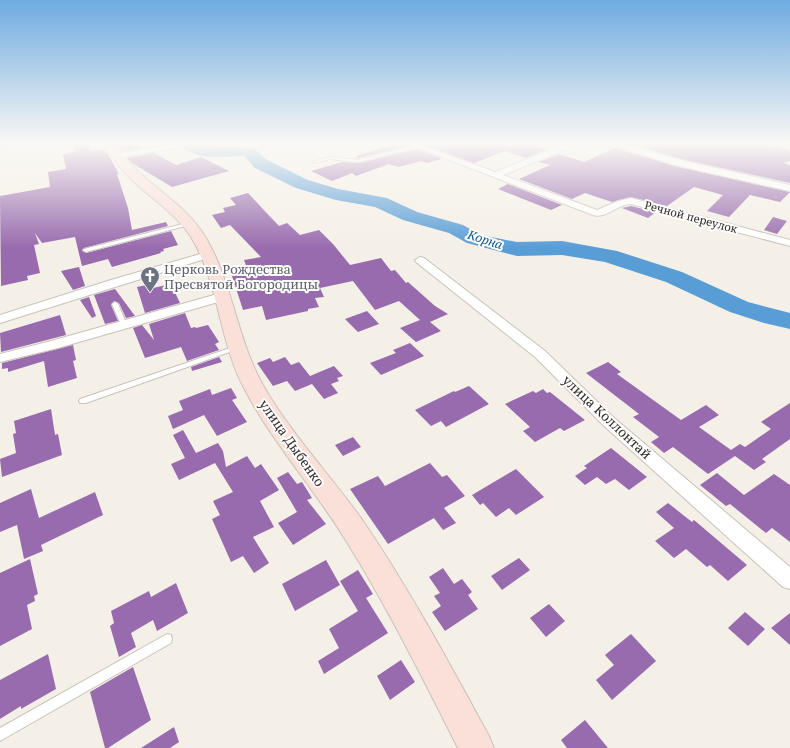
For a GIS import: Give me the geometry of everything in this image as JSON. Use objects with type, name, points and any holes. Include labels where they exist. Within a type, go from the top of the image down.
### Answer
[{"type":"main road","name":"улица Дыбенко","points":[[139,179],[168,203],[197,236],[207,255],[236,348],[254,388],[354,530],[386,582],[477,748]]},
{"type":"street","name":"Речной переулок","points":[[505,179],[593,212],[602,213],[621,202],[631,201],[790,243]]},
{"type":"street","points":[[750,179],[790,187]]},
{"type":"street","points":[[0,319],[207,255]]},
{"type":"street","name":"улица Коллонтай","points":[[420,260],[540,354],[608,421],[790,580]]},
{"type":"street","points":[[0,358],[221,297]]},
{"type":"lane","points":[[86,250],[188,224]]},
{"type":"lane","points":[[115,304],[124,325]]},
{"type":"lane","points":[[83,401],[236,348]]},
{"type":"lane","points":[[0,735],[167,639]]},
{"type":"building","points":[[49,179],[119,179],[128,208],[132,230],[166,222],[168,226],[84,248],[82,251],[86,253],[171,231],[178,245],[163,249],[164,251],[160,252],[161,253],[112,267],[108,259],[82,266],[75,237],[42,243],[35,233],[39,244],[34,245],[40,273],[27,276],[28,280],[1,286],[0,196],[50,187]]},
{"type":"building","points":[[159,179],[201,179],[172,187]]},
{"type":"building","points":[[328,179],[337,179],[332,181]]},
{"type":"building","points":[[519,179],[732,179],[790,192],[780,202],[750,195],[729,217],[707,211],[723,195],[694,187],[667,206],[631,197],[612,202],[585,193],[572,199]]},
{"type":"building","points":[[771,179],[790,179],[790,183]]},
{"type":"building","points":[[508,184],[562,205],[551,210],[498,189]]},
{"type":"building","points":[[248,193],[279,226],[287,223],[300,235],[319,230],[350,265],[381,258],[391,271],[395,270],[406,283],[408,282],[435,306],[448,314],[430,322],[441,331],[416,342],[400,328],[420,320],[399,301],[375,310],[353,281],[320,288],[324,297],[315,298],[319,307],[308,309],[308,311],[266,320],[262,306],[243,310],[231,273],[247,268],[244,260],[261,257],[230,225],[221,228],[212,215],[225,212],[223,208],[236,205],[230,198]]},
{"type":"building","points":[[631,206],[656,212],[648,218],[622,208]]},
{"type":"building","points":[[773,217],[787,221],[777,234],[764,230]]},
{"type":"building","points":[[79,267],[85,286],[73,290],[61,271]]},
{"type":"building","points":[[151,284],[153,288],[171,284],[180,303],[145,313],[137,287]]},
{"type":"building","points":[[115,289],[135,316],[126,318],[119,303],[114,301],[111,305],[118,321],[105,324],[94,295]]},
{"type":"building","points":[[89,297],[96,316],[92,318],[80,300]]},
{"type":"building","points":[[367,311],[379,324],[358,332],[345,319]]},
{"type":"building","points":[[185,313],[191,328],[208,325],[219,342],[215,344],[219,350],[187,361],[181,347],[145,358],[133,328],[142,325],[154,340],[149,324]]},
{"type":"building","points":[[60,315],[66,335],[1,352],[0,333]]},
{"type":"building","points":[[410,343],[424,356],[381,375],[370,363],[396,353],[393,350]]},
{"type":"building","points":[[73,345],[76,360],[73,361],[77,378],[48,387],[44,361],[8,372],[8,368],[2,369],[2,363]]},
{"type":"building","points":[[219,357],[222,362],[192,371],[191,367]]},
{"type":"building","points":[[285,357],[291,365],[299,362],[310,376],[334,366],[343,376],[337,378],[339,381],[331,384],[338,393],[324,399],[312,384],[295,391],[287,381],[273,386],[257,363],[270,358],[273,362]]},
{"type":"building","points":[[608,362],[621,372],[617,374],[681,420],[706,405],[719,415],[699,427],[731,450],[740,444],[745,447],[771,429],[761,422],[790,403],[790,439],[762,459],[766,462],[754,470],[735,456],[708,474],[673,447],[664,453],[651,442],[659,437],[633,417],[639,414],[586,373]]},
{"type":"building","points":[[469,386],[489,404],[446,427],[441,421],[431,426],[415,410],[454,391],[455,392]]},
{"type":"building","points":[[231,388],[237,398],[232,400],[247,422],[217,436],[204,415],[173,429],[168,416],[183,410],[179,401],[210,389],[212,395]]},
{"type":"building","points":[[543,389],[547,393],[550,392],[585,420],[564,431],[560,428],[535,442],[523,431],[530,427],[505,404],[533,391],[536,393]]},
{"type":"building","points":[[51,409],[55,435],[58,434],[62,455],[2,477],[0,459],[16,453],[13,434],[16,433],[14,421]]},
{"type":"building","points":[[183,430],[196,453],[218,443],[223,451],[226,467],[247,456],[255,468],[261,464],[279,490],[260,501],[274,527],[253,537],[269,563],[254,573],[243,556],[231,562],[212,519],[220,515],[213,501],[233,492],[215,463],[179,480],[171,464],[185,458],[173,435]]},
{"type":"building","points":[[353,437],[361,447],[343,456],[335,445]]},
{"type":"building","points":[[611,448],[647,477],[629,490],[615,479],[606,484],[597,477],[585,485],[575,476],[587,468],[584,466]]},
{"type":"building","points":[[430,463],[442,477],[447,475],[465,496],[444,508],[456,523],[443,530],[434,518],[388,544],[350,489],[378,476],[385,486]]},
{"type":"building","points":[[516,469],[544,497],[516,515],[509,508],[496,517],[483,503],[480,505],[472,495]]},
{"type":"building","points":[[288,472],[297,484],[302,482],[312,498],[307,500],[326,524],[293,545],[278,523],[297,512],[277,478]]},
{"type":"building","points":[[717,473],[744,495],[774,474],[790,485],[790,542],[772,528],[766,533],[730,504],[726,506],[700,485]]},
{"type":"building","points":[[31,489],[39,518],[95,492],[103,515],[41,545],[43,551],[24,559],[17,525],[0,532],[0,503]]},
{"type":"building","points":[[668,503],[692,522],[694,520],[747,565],[728,581],[710,565],[707,567],[686,549],[674,558],[655,541],[674,528],[656,512]]},
{"type":"building","points":[[519,558],[530,570],[502,590],[491,576]]},
{"type":"building","points":[[30,559],[38,594],[34,596],[35,601],[27,605],[32,629],[0,646],[0,573]]},
{"type":"building","points":[[326,560],[340,585],[295,611],[282,584]]},
{"type":"building","points":[[443,568],[454,584],[462,579],[472,592],[468,595],[478,609],[445,631],[432,612],[441,606],[434,596],[440,593],[429,577]]},
{"type":"building","points":[[358,570],[373,594],[366,598],[388,633],[324,674],[318,661],[339,648],[329,629],[358,611],[340,581]]},
{"type":"building","points":[[176,583],[188,613],[157,631],[153,620],[131,633],[136,647],[119,657],[110,626],[114,623],[111,611],[149,591],[151,597]]},
{"type":"building","points":[[549,604],[565,621],[546,637],[530,618]]},
{"type":"building","points":[[745,612],[765,629],[748,646],[728,628]]},
{"type":"building","points":[[790,613],[790,645],[771,628]]},
{"type":"building","points":[[631,634],[656,661],[612,700],[596,680],[614,665],[605,655]]},
{"type":"building","points":[[48,654],[56,689],[21,709],[21,706],[0,719],[0,680]]},
{"type":"building","points":[[401,660],[415,682],[390,700],[377,676]]},
{"type":"building","points":[[133,667],[151,720],[108,748],[105,748],[90,692]]},
{"type":"building","points":[[585,720],[608,748],[567,748],[561,740]]},
{"type":"building","points":[[174,727],[179,742],[170,748],[141,748]]},
{"type":"waterway","name":"Корна","points":[[292,179],[302,184],[336,194],[380,202],[410,216],[456,229],[474,239],[491,244],[517,249],[562,248],[609,256],[674,277],[739,307],[773,318],[790,321]]},
{"type":"place","name":"Церковь Рождества Пресвятой Богородицы","points":[[150,293]]}]
